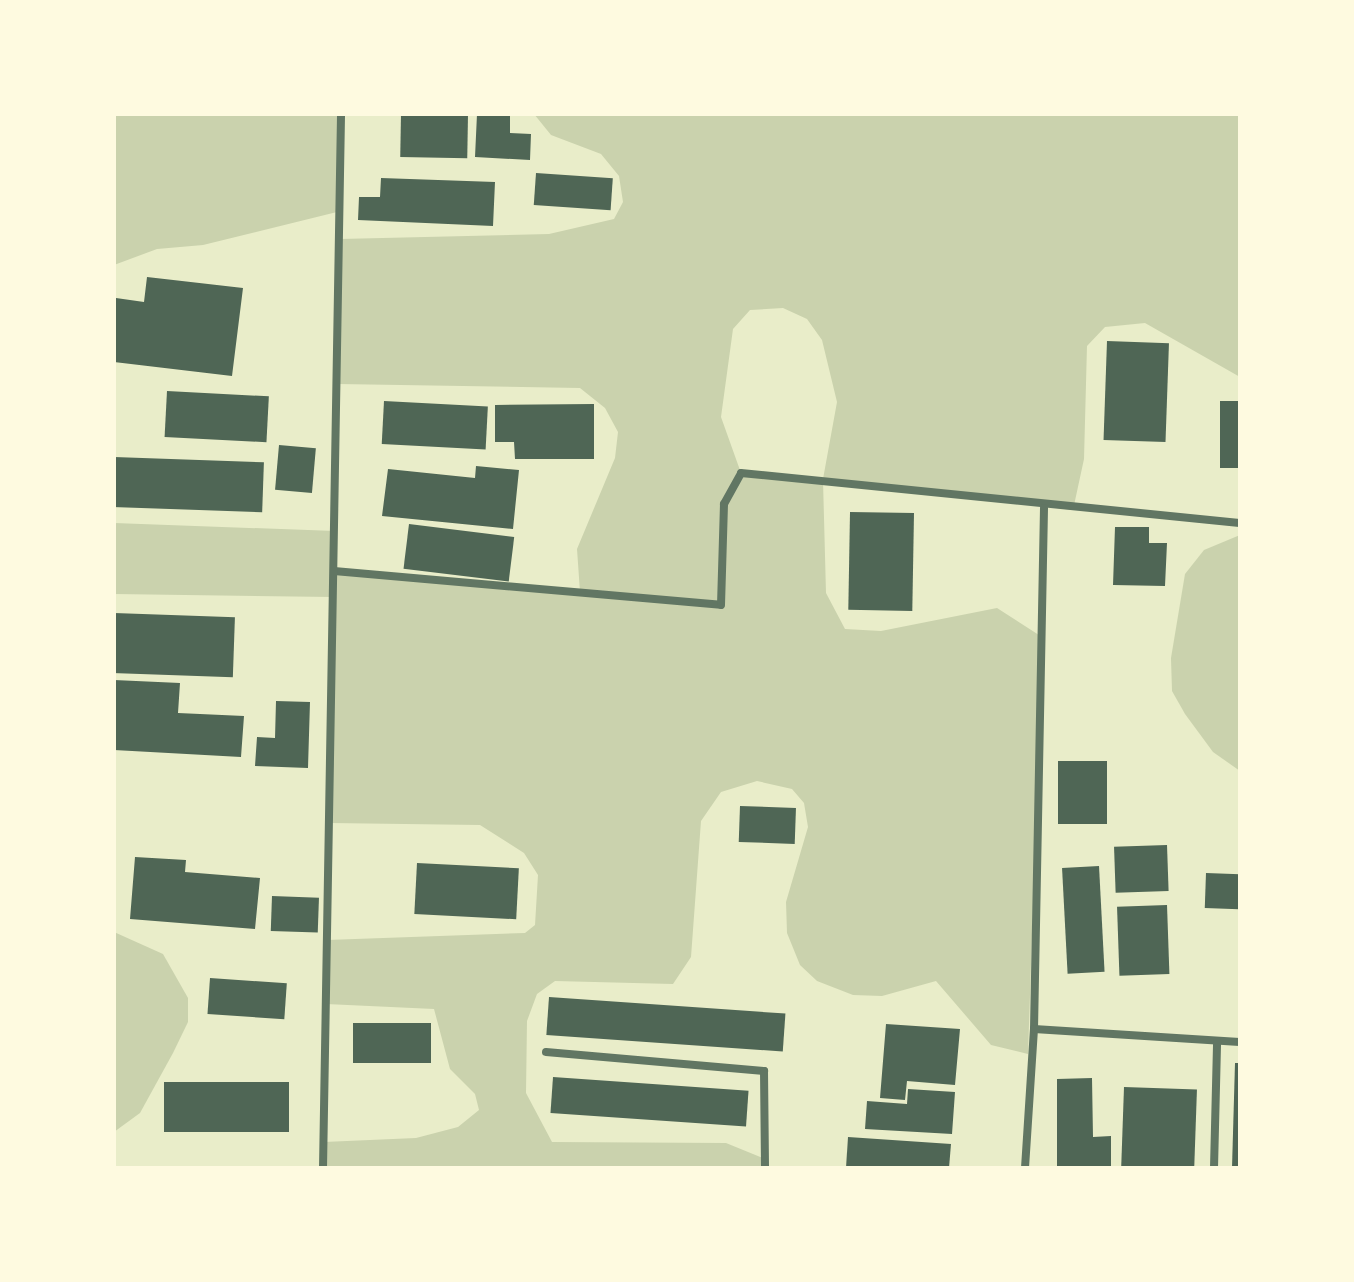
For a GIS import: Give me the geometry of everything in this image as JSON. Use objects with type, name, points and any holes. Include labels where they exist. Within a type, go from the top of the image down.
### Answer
[{"type":"street","points":[[323,1168],[341,114]]},
{"type":"street","points":[[334,571],[721,605],[724,504],[741,473],[1044,508],[1240,523]]},
{"type":"street","points":[[1025,1168],[1034,1029],[1044,508]]},
{"type":"street","points":[[1034,1029],[1240,1042]]},
{"type":"street","points":[[1214,1168],[1217,1041]]},
{"type":"street","points":[[546,1052],[764,1071],[765,1168]]},
{"type":"green space","points":[[114,114],[341,114],[341,211],[203,245],[157,249],[114,265]]},
{"type":"green space","points":[[534,114],[1240,114],[1240,377],[1145,323],[1105,327],[1087,346],[1084,459],[1073,510],[823,480],[826,593],[845,629],[881,631],[997,608],[1042,637],[1028,1054],[991,1045],[936,981],[882,996],[853,995],[817,981],[800,965],[787,933],[786,902],[808,827],[804,803],[792,789],[757,781],[721,792],[701,821],[691,957],[673,984],[555,981],[537,994],[527,1021],[526,1093],[552,1142],[726,1143],[765,1159],[765,1168],[323,1168],[324,1142],[416,1138],[458,1127],[479,1110],[475,1094],[450,1069],[434,1009],[326,1004],[327,940],[525,933],[535,925],[538,875],[524,853],[480,825],[330,823],[333,597],[114,594],[114,523],[335,531],[334,570],[580,592],[577,549],[615,458],[618,432],[605,408],[580,388],[338,384],[340,239],[549,234],[614,219],[623,202],[619,176],[601,154],[551,135]],"holes":[[[783,308],[807,319],[822,340],[837,402],[823,479],[741,473],[721,417],[733,329],[750,310]]]},
{"type":"green space","points":[[1240,535],[1240,771],[1213,752],[1185,714],[1172,691],[1171,658],[1185,574],[1204,550]]},
{"type":"green space","points":[[114,932],[163,954],[188,998],[188,1022],[140,1113],[114,1132]]},
{"type":"building","points":[[401,114],[468,115],[467,158],[400,157]]},
{"type":"building","points":[[477,114],[510,114],[510,133],[531,134],[530,160],[475,157]]},
{"type":"building","points":[[536,173],[613,178],[611,210],[534,205]]},
{"type":"building","points":[[381,178],[495,182],[493,226],[358,220],[359,197],[380,197]]},
{"type":"building","points":[[147,277],[243,288],[232,376],[114,362],[116,298],[144,302]]},
{"type":"building","points":[[1107,341],[1169,343],[1166,442],[1104,440]]},
{"type":"building","points":[[167,391],[269,396],[266,442],[165,437]]},
{"type":"building","points":[[384,401],[488,406],[486,449],[382,444]]},
{"type":"building","points":[[1220,401],[1240,401],[1240,468],[1220,468]]},
{"type":"building","points":[[594,404],[594,459],[515,459],[514,442],[495,442],[495,405]]},
{"type":"building","points":[[279,445],[316,448],[312,493],[275,490]]},
{"type":"building","points":[[114,457],[264,462],[262,512],[114,507]]},
{"type":"building","points":[[476,466],[519,470],[513,529],[382,516],[388,469],[475,478]]},
{"type":"building","points":[[850,512],[914,513],[912,611],[848,610]]},
{"type":"building","points":[[409,524],[514,537],[509,582],[404,569]]},
{"type":"building","points":[[1115,527],[1149,527],[1149,543],[1167,543],[1165,586],[1113,585]]},
{"type":"building","points":[[114,613],[235,617],[233,677],[114,673]]},
{"type":"building","points":[[114,680],[180,683],[178,713],[244,716],[241,757],[114,750]]},
{"type":"building","points":[[276,701],[310,702],[308,768],[255,766],[257,737],[275,738]]},
{"type":"building","points":[[1058,761],[1107,761],[1107,824],[1058,824]]},
{"type":"building","points":[[740,806],[796,808],[795,844],[739,842]]},
{"type":"building","points":[[1167,845],[1169,891],[1116,893],[1114,847]]},
{"type":"building","points":[[135,857],[186,860],[185,872],[260,878],[255,929],[130,919]]},
{"type":"building","points":[[417,863],[519,868],[516,919],[414,914]]},
{"type":"building","points":[[1099,866],[1105,972],[1068,974],[1062,868]]},
{"type":"building","points":[[1206,873],[1240,874],[1239,909],[1205,908]]},
{"type":"building","points":[[272,896],[319,898],[318,933],[271,931]]},
{"type":"building","points":[[1167,905],[1169,974],[1119,976],[1117,907]]},
{"type":"building","points":[[210,978],[287,983],[284,1019],[207,1014]]},
{"type":"building","points":[[549,997],[785,1014],[783,1051],[546,1035]]},
{"type":"building","points":[[353,1023],[431,1023],[431,1063],[353,1063]]},
{"type":"building","points":[[886,1024],[960,1029],[955,1085],[907,1081],[905,1100],[880,1098]]},
{"type":"building","points":[[1235,1063],[1240,1063],[1240,1168],[1232,1168]]},
{"type":"building","points":[[553,1077],[749,1091],[746,1127],[550,1113]]},
{"type":"building","points":[[1092,1078],[1093,1137],[1111,1136],[1111,1168],[1057,1168],[1057,1079]]},
{"type":"building","points":[[164,1082],[289,1082],[289,1132],[164,1132]]},
{"type":"building","points":[[1124,1087],[1197,1090],[1194,1168],[1121,1166]]},
{"type":"building","points":[[908,1089],[955,1092],[952,1134],[865,1129],[867,1101],[907,1104]]},
{"type":"building","points":[[848,1137],[951,1144],[949,1168],[846,1168]]}]
